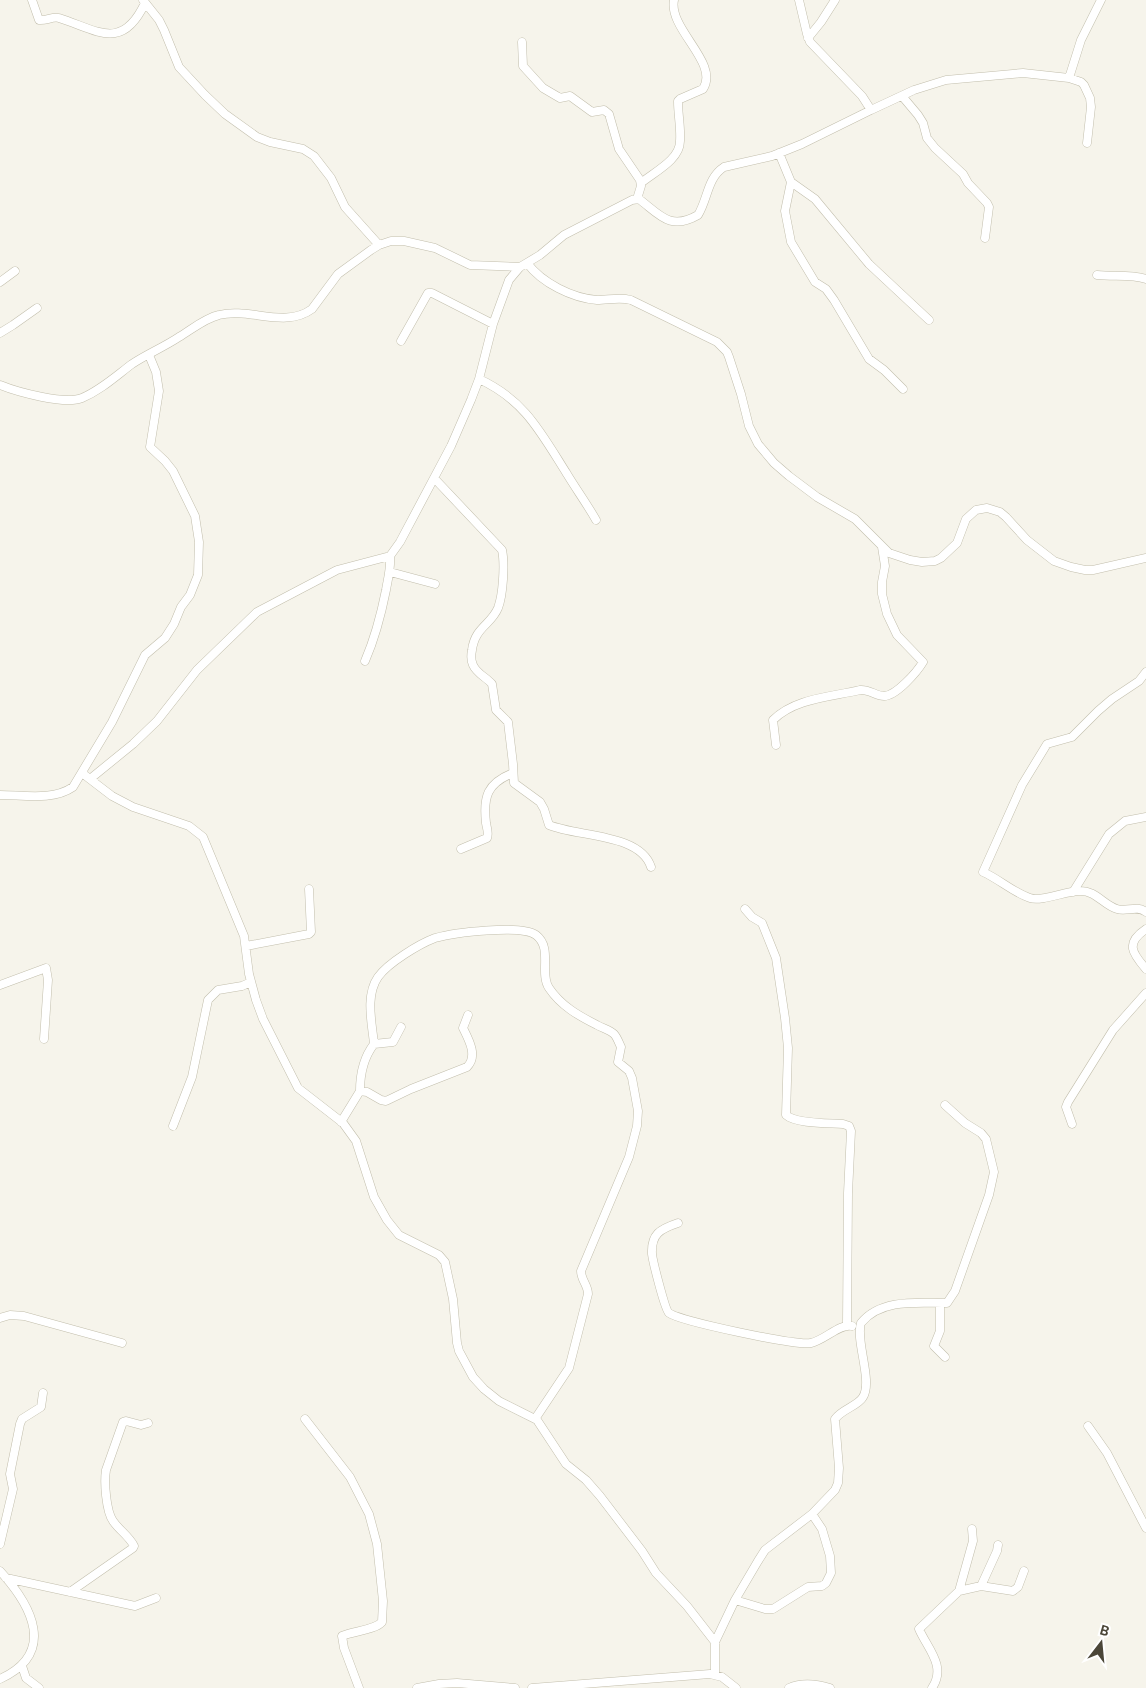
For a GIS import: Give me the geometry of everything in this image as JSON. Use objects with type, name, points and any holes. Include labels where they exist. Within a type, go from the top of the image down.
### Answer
[{"type":"street","points":[[32,0],[39,20],[57,18],[76,26],[107,34],[128,29],[134,23],[144,2],[164,30],[179,67],[205,96],[225,114],[257,137],[270,142],[303,149],[314,156],[331,178],[345,207],[379,245]]},
{"type":"street","points":[[637,199],[641,183],[666,165],[677,153],[680,143],[678,101],[680,98],[703,89],[707,80],[705,67],[677,20],[673,6],[674,0]]},
{"type":"street","points":[[799,0],[808,38],[862,96],[871,110]]},
{"type":"street","points":[[808,38],[835,0]]},
{"type":"street","points":[[1069,78],[1081,40],[1101,0]]},
{"type":"street","points":[[522,42],[522,66],[543,88],[560,98],[570,96],[592,112],[604,110],[609,114],[620,149],[641,183]]},
{"type":"street","points":[[637,199],[663,219],[675,222],[689,220],[698,215],[701,210],[711,180],[718,170],[733,164],[779,153],[802,144],[902,96],[933,84],[953,79],[1017,73],[1069,78],[1080,82],[1084,85],[1090,98],[1091,107],[1087,143]]},
{"type":"street","points":[[902,96],[918,115],[928,138],[935,148],[963,174],[988,203],[985,238]]},
{"type":"street","points":[[779,153],[790,182],[785,211],[791,242],[815,282],[826,289],[834,300],[869,359],[903,388]]},
{"type":"street","points":[[790,182],[815,199],[869,264],[930,320]]},
{"type":"street","points":[[365,661],[376,633],[390,572],[390,556],[400,542],[459,431],[479,379],[492,324],[509,280],[523,265],[564,235],[627,202],[637,199]]},
{"type":"street","points":[[0,385],[25,394],[77,400],[100,388],[133,364],[217,315],[233,313],[292,317],[308,312],[338,274],[379,245],[391,241],[404,241],[444,251],[470,265],[523,265],[567,292],[586,299],[618,298],[631,300],[717,342],[727,352],[749,426],[758,444],[774,463],[789,476],[855,520],[882,547],[894,555],[922,562],[935,561],[951,550],[957,543],[963,524],[974,512],[987,508],[1000,512],[1027,540],[1047,556],[1071,568],[1093,570],[1146,558]]},
{"type":"street","points":[[0,282],[15,271]]},
{"type":"street","points":[[1097,275],[1134,276],[1146,279]]},
{"type":"street","points":[[401,341],[428,293],[432,293],[492,324]]},
{"type":"street","points":[[0,333],[37,308]]},
{"type":"street","points":[[0,795],[60,794],[73,787],[112,722],[146,655],[165,638],[174,624],[181,607],[190,595],[198,575],[199,542],[195,516],[173,472],[165,461],[150,447],[159,391],[156,372],[149,355]]},
{"type":"street","points":[[479,379],[498,390],[524,410],[552,449],[596,520]]},
{"type":"street","points":[[434,478],[502,550],[502,579],[498,608],[475,636],[471,660],[478,673],[492,684],[496,710],[508,722],[514,783],[540,802],[549,825],[573,833],[625,843],[642,852],[649,859],[651,867]]},
{"type":"street","points":[[776,745],[773,720],[791,708],[810,700],[860,690],[866,690],[882,696],[889,695],[910,680],[923,662],[900,639],[887,614],[882,594],[885,566],[882,547]]},
{"type":"street","points":[[90,779],[133,744],[157,721],[197,670],[257,612],[336,570],[390,556]]},
{"type":"street","points":[[390,572],[435,584]]},
{"type":"street","points":[[1146,672],[1139,681],[1098,711],[1072,737],[1048,744],[1022,786],[983,872],[1030,898],[1083,891],[1093,894],[1119,910],[1139,908],[1146,912]]},
{"type":"street","points":[[82,773],[105,792],[128,805],[188,826],[203,837],[238,919],[246,946],[251,982],[262,1019],[296,1085],[341,1122],[356,1141],[374,1197],[387,1220],[399,1235],[439,1255],[445,1262],[453,1299],[456,1343],[473,1377],[499,1401],[535,1419],[566,1464],[586,1480],[600,1496],[642,1551],[656,1573],[688,1606],[715,1642]]},
{"type":"street","points":[[461,849],[487,838],[486,796],[497,781],[513,773]]},
{"type":"street","points":[[1073,892],[1108,834],[1124,821],[1146,817]]},
{"type":"street","points":[[246,946],[309,934],[311,932],[309,889]]},
{"type":"street","points":[[745,909],[762,923],[776,958],[788,1048],[786,1115],[801,1121],[843,1124],[849,1126],[851,1131],[848,1193],[847,1325]]},
{"type":"street","points":[[341,1122],[360,1091],[360,1076],[369,1051],[374,1044],[370,1005],[377,978],[383,971],[408,953],[434,938],[482,930],[505,929],[537,935],[544,948],[546,982],[551,991],[572,1012],[612,1032],[622,1047],[618,1062],[629,1071],[632,1078],[638,1111],[638,1126],[629,1157],[581,1271],[588,1294],[569,1368],[535,1419]]},
{"type":"street","points":[[1146,929],[1133,941],[1132,945],[1134,955],[1146,969]]},
{"type":"street","points":[[0,985],[46,968],[48,980],[44,1039]]},
{"type":"street","points":[[173,1126],[191,1080],[208,1000],[218,990],[242,986],[251,982]]},
{"type":"street","points":[[1072,1124],[1066,1107],[1068,1102],[1113,1030],[1146,994]]},
{"type":"street","points":[[360,1091],[368,1092],[386,1101],[467,1067],[471,1062],[472,1056],[471,1043],[463,1028],[468,1015]]},
{"type":"street","points":[[374,1044],[393,1042],[402,1028]]},
{"type":"street","points":[[715,1675],[715,1642],[735,1600],[765,1550],[812,1514],[831,1496],[838,1483],[839,1468],[835,1419],[840,1413],[861,1400],[864,1393],[864,1357],[859,1328],[864,1319],[870,1314],[893,1305],[948,1303],[956,1291],[989,1195],[994,1172],[986,1139],[945,1105]]},
{"type":"street","points":[[678,1223],[661,1230],[653,1239],[652,1245],[654,1266],[666,1308],[670,1314],[719,1327],[799,1343],[814,1343],[847,1325],[859,1328]]},
{"type":"street","points":[[940,1303],[940,1331],[934,1346],[945,1357]]},
{"type":"street","points":[[0,1318],[10,1314],[24,1316],[122,1343]]},
{"type":"street","points":[[0,1544],[12,1496],[13,1486],[10,1474],[20,1424],[22,1419],[41,1407],[43,1393]]},
{"type":"street","points":[[305,1419],[350,1477],[367,1509],[377,1544],[383,1601],[382,1622],[374,1628],[342,1636],[344,1648],[359,1688]]},
{"type":"street","points":[[70,1592],[134,1546],[112,1520],[104,1478],[124,1422],[140,1425],[148,1423]]},
{"type":"street","points":[[1088,1426],[1107,1453],[1146,1528]]},
{"type":"street","points":[[735,1600],[773,1609],[808,1587],[822,1586],[826,1583],[831,1573],[830,1556],[822,1528],[812,1514]]},
{"type":"street","points":[[959,1591],[973,1541],[972,1529]]},
{"type":"street","points":[[981,1586],[998,1546]]},
{"type":"street","points":[[932,1688],[937,1677],[936,1661],[919,1629],[959,1591],[981,1586],[1012,1591],[1018,1587],[1024,1570]]},
{"type":"street","points":[[0,1571],[26,1605],[35,1630],[31,1651],[22,1666],[15,1672],[0,1679]]},
{"type":"street","points":[[6,1578],[135,1606],[156,1598]]},
{"type":"street","points":[[22,1666],[26,1678],[39,1688]]},
{"type":"street","points":[[532,1688],[715,1675],[736,1688]]},
{"type":"street","points":[[417,1688],[457,1683],[515,1688]]},
{"type":"street","points":[[789,1688],[796,1685],[809,1684],[830,1688]]}]
